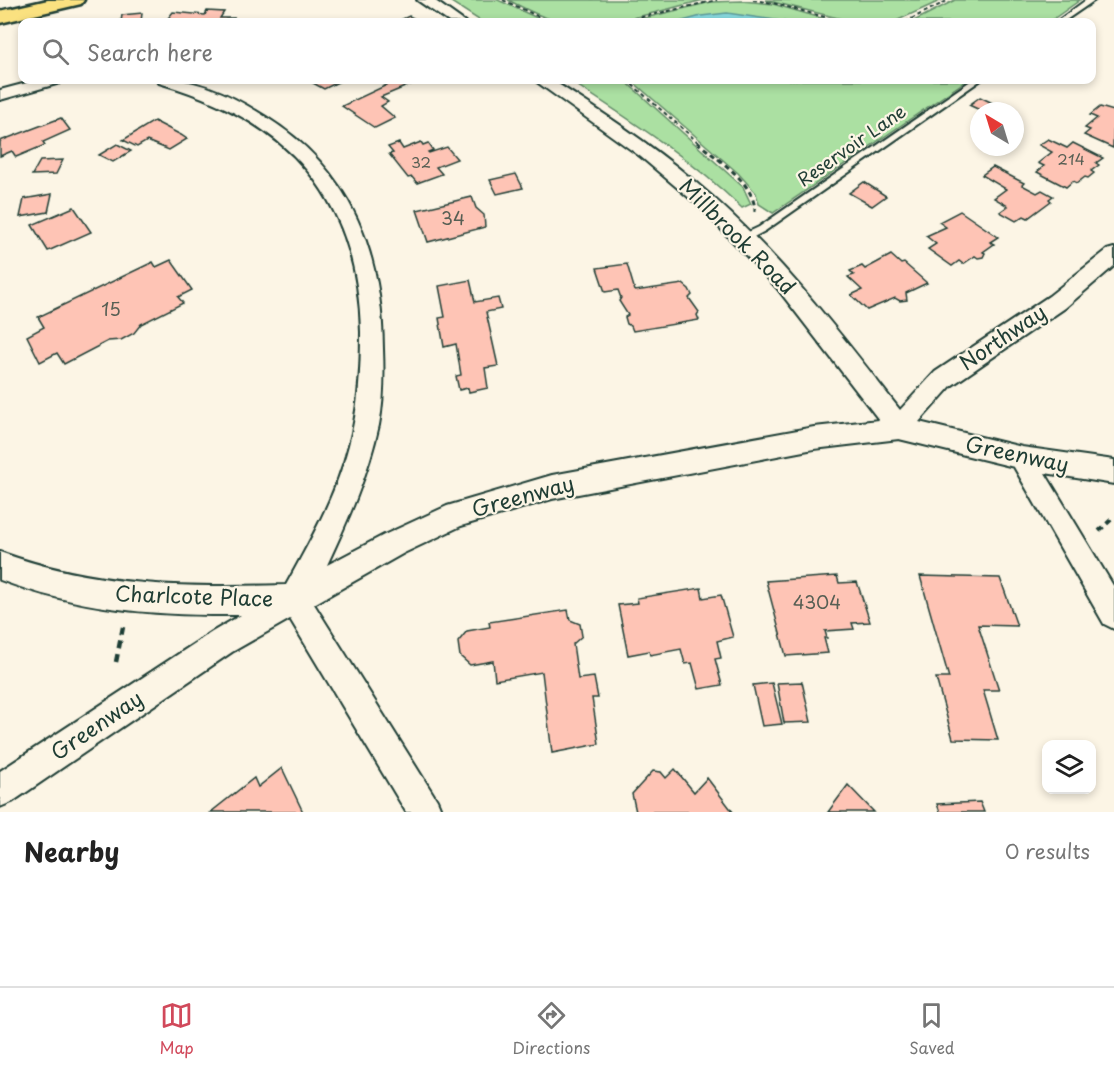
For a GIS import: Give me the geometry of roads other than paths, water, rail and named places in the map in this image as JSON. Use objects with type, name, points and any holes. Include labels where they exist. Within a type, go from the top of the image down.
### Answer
[{"type":"main road","points":[[0,17],[74,0]]},
{"type":"street","points":[[424,0],[452,18]]},
{"type":"street","points":[[0,96],[40,84]]},
{"type":"street","name":"Charlcote Place","points":[[0,566],[45,583],[88,592],[141,599],[208,601],[294,599],[330,533],[358,455],[372,387],[372,322],[369,284],[363,259],[347,214],[325,179],[280,134],[248,111],[205,92],[178,84]]},
{"type":"street","name":"Millbrook Road","points":[[548,84],[638,145],[706,201],[744,238],[813,314],[899,428]]},
{"type":"street","name":"Northway","points":[[899,428],[943,379],[1057,302],[1114,255]]},
{"type":"street","name":"Greenway","points":[[0,790],[222,642],[394,544],[456,515],[552,487],[814,438],[899,428],[1022,458],[1114,472]]},
{"type":"street","points":[[1022,458],[1114,614]]},
{"type":"street","points":[[294,599],[425,812]]},
{"type":"lane","points":[[1065,18],[1091,0]]},
{"type":"lane","name":"Reservoir Lane","points":[[744,238],[762,229],[971,84]]},
{"type":"water","points":[[727,13],[761,18],[694,18]]}]
